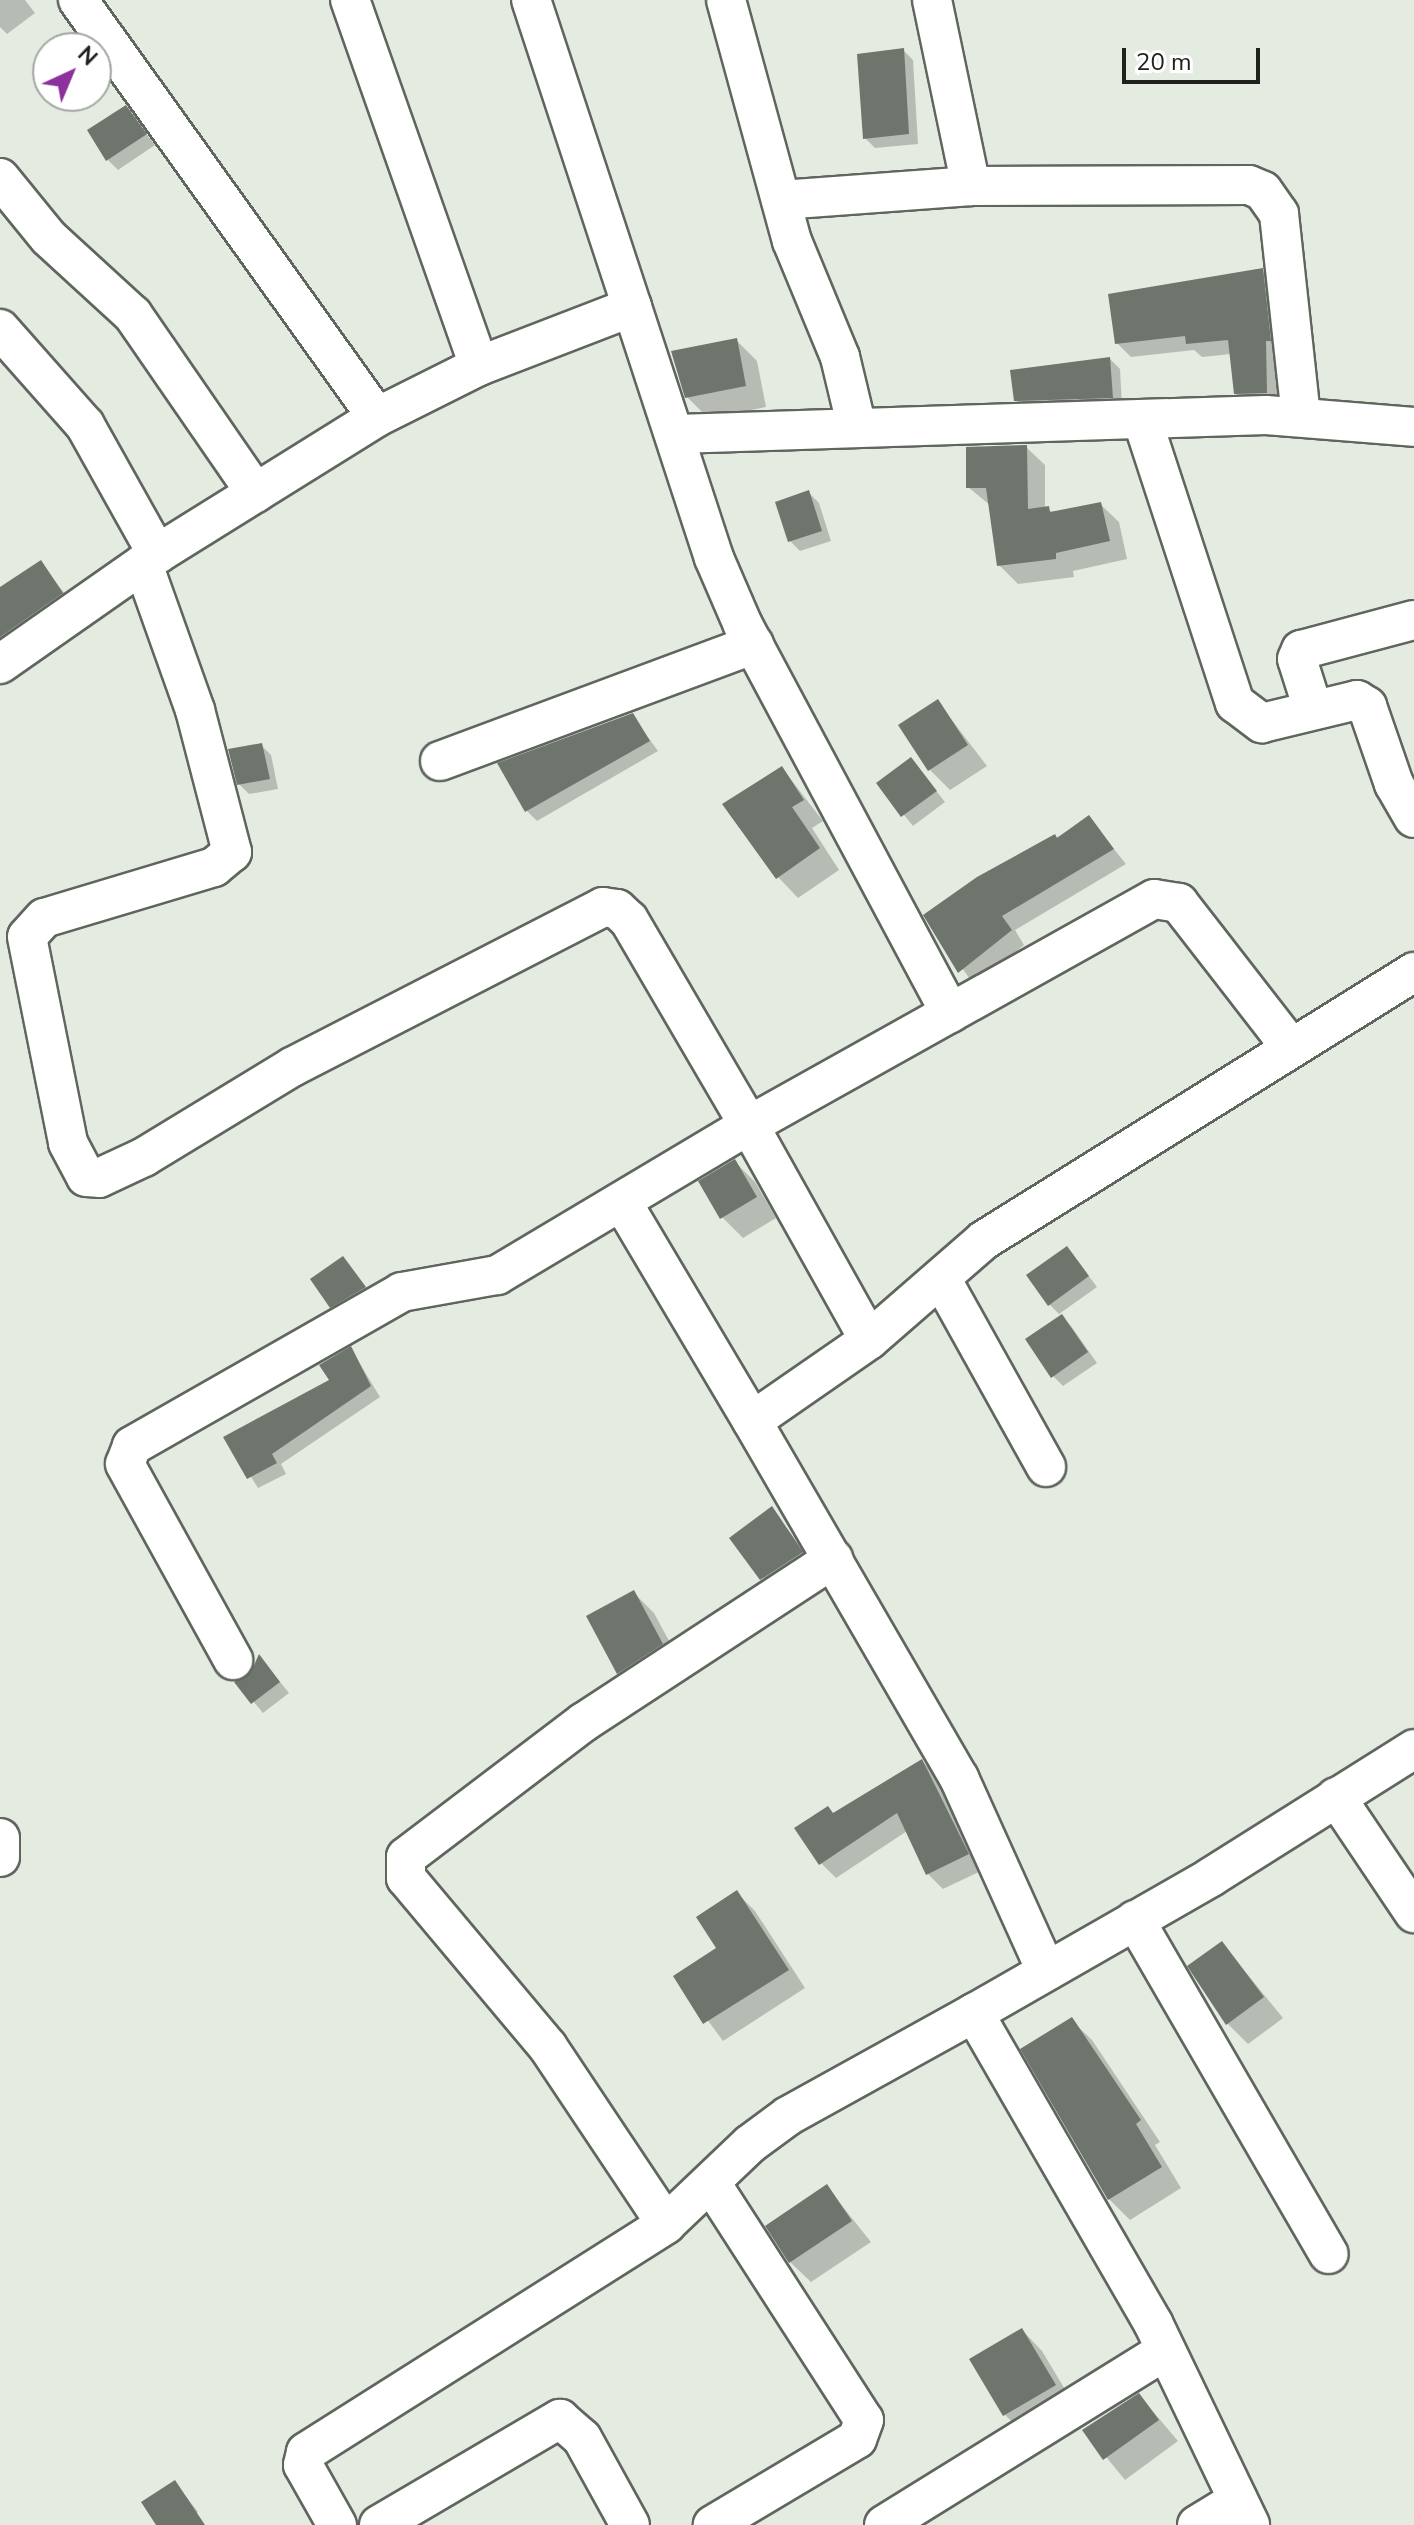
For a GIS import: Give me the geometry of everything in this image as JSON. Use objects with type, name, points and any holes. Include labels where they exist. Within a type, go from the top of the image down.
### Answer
[{"type":"street","points":[[78,0],[377,417]]},
{"type":"street","points":[[350,0],[479,366]]},
{"type":"street","points":[[531,0],[677,434],[714,558],[754,644],[950,1013]]},
{"type":"street","points":[[726,0],[804,281],[840,357],[857,428]]},
{"type":"street","points":[[932,0],[971,186]]},
{"type":"street","points":[[0,178],[49,238],[133,315],[256,493]]},
{"type":"street","points":[[781,200],[971,186],[1249,185],[1263,191],[1279,214],[1301,416]]},
{"type":"street","points":[[0,664],[150,559],[377,417],[479,366],[632,307]]},
{"type":"street","points":[[0,329],[85,425],[150,559],[195,710],[232,852],[214,867],[44,918],[27,937],[68,1143],[86,1177],[99,1178],[144,1157],[292,1067],[603,907],[617,909],[629,920],[749,1125],[869,1340]]},
{"type":"street","points":[[677,434],[1301,416],[1414,427]]},
{"type":"street","points":[[1142,419],[1235,703],[1262,723],[1348,698],[1367,706],[1394,784],[1414,818]]},
{"type":"street","points":[[1313,709],[1297,659],[1301,650],[1414,620]]},
{"type":"street","points":[[440,761],[754,644]]},
{"type":"street","points":[[233,1660],[125,1464],[132,1446],[389,1299],[432,1284],[497,1275],[749,1125],[1139,906],[1169,898],[1179,903],[1289,1045]]},
{"type":"street","points":[[752,1421],[869,1340],[942,1280],[984,1240],[1289,1045],[1414,972]]},
{"type":"street","points":[[622,1202],[966,1790],[1046,1971]]},
{"type":"street","points":[[942,1280],[1046,1467]]},
{"type":"street","points":[[666,2224],[548,2047],[406,1878],[406,1857],[584,1722],[833,1559]]},
{"type":"street","points":[[337,2525],[303,2465],[306,2452],[666,2224],[788,2116],[1135,1920],[1414,1749]]},
{"type":"street","points":[[1336,1797],[1414,1913]]},
{"type":"street","points":[[0,1838],[0,1857]]},
{"type":"street","points":[[1135,1920],[1329,2254]]},
{"type":"street","points":[[974,2013],[1165,2351],[1244,2513],[1197,2525]]},
{"type":"street","points":[[711,2183],[864,2420],[857,2439],[713,2525]]},
{"type":"street","points":[[884,2525],[1165,2351]]},
{"type":"street","points":[[379,2525],[560,2419],[582,2438],[630,2525]]},
{"type":"building","points":[[904,48],[909,134],[863,139],[857,54]]},
{"type":"building","points":[[126,105],[147,134],[106,161],[87,130]]},
{"type":"building","points":[[1263,268],[1271,341],[1266,341],[1267,393],[1234,394],[1228,340],[1186,344],[1185,336],[1115,344],[1108,294]]},
{"type":"building","points":[[737,338],[746,386],[685,398],[671,351]]},
{"type":"building","points":[[1110,357],[1113,398],[1014,401],[1010,370]]},
{"type":"building","points":[[1027,445],[1028,509],[1049,506],[1050,512],[1101,502],[1110,541],[1056,553],[1056,559],[997,566],[986,488],[966,488],[966,447]]},
{"type":"building","points":[[809,490],[822,531],[788,542],[775,502]]},
{"type":"building","points":[[41,560],[63,593],[0,637],[0,587]]},
{"type":"building","points":[[938,699],[968,745],[928,771],[898,725]]},
{"type":"building","points":[[633,713],[650,741],[525,812],[497,763]]},
{"type":"building","points":[[262,743],[270,779],[237,785],[228,749]]},
{"type":"building","points":[[911,757],[937,791],[901,817],[876,783]]},
{"type":"building","points":[[782,766],[804,800],[792,807],[820,848],[776,879],[722,804]]},
{"type":"building","points":[[1089,815],[1114,849],[1002,916],[1012,930],[958,973],[923,915],[977,877],[1055,834],[1057,838]]},
{"type":"building","points":[[735,1159],[757,1197],[720,1219],[698,1181]]},
{"type":"building","points":[[1067,1246],[1089,1276],[1048,1306],[1026,1275]]},
{"type":"building","points":[[343,1256],[366,1287],[330,1308],[310,1279]]},
{"type":"building","points":[[1062,1314],[1088,1352],[1051,1378],[1025,1339]]},
{"type":"building","points":[[351,1346],[371,1386],[272,1454],[277,1463],[247,1479],[223,1437],[329,1380],[319,1365]]},
{"type":"building","points":[[772,1506],[803,1552],[760,1580],[729,1538]]},
{"type":"building","points":[[634,1590],[663,1644],[617,1674],[586,1616]]},
{"type":"building","points":[[259,1654],[280,1682],[251,1704],[234,1682],[251,1672]]},
{"type":"building","points":[[922,1759],[969,1854],[926,1875],[897,1813],[819,1865],[794,1828],[828,1806],[833,1813]]},
{"type":"building","points":[[737,1890],[789,1970],[703,2024],[673,1976],[716,1948],[696,1917]]},
{"type":"building","points":[[1222,1941],[1264,1997],[1226,2025],[1187,1966]]},
{"type":"building","points":[[1072,2017],[1141,2120],[1136,2124],[1162,2167],[1108,2200],[1020,2049]]},
{"type":"building","points":[[827,2184],[852,2221],[789,2263],[765,2226]]},
{"type":"building","points":[[1022,2328],[1056,2385],[1003,2416],[969,2359]]},
{"type":"building","points":[[1139,2393],[1159,2420],[1103,2460],[1082,2430]]},
{"type":"building","points":[[175,2480],[205,2525],[156,2525],[141,2502]]}]
